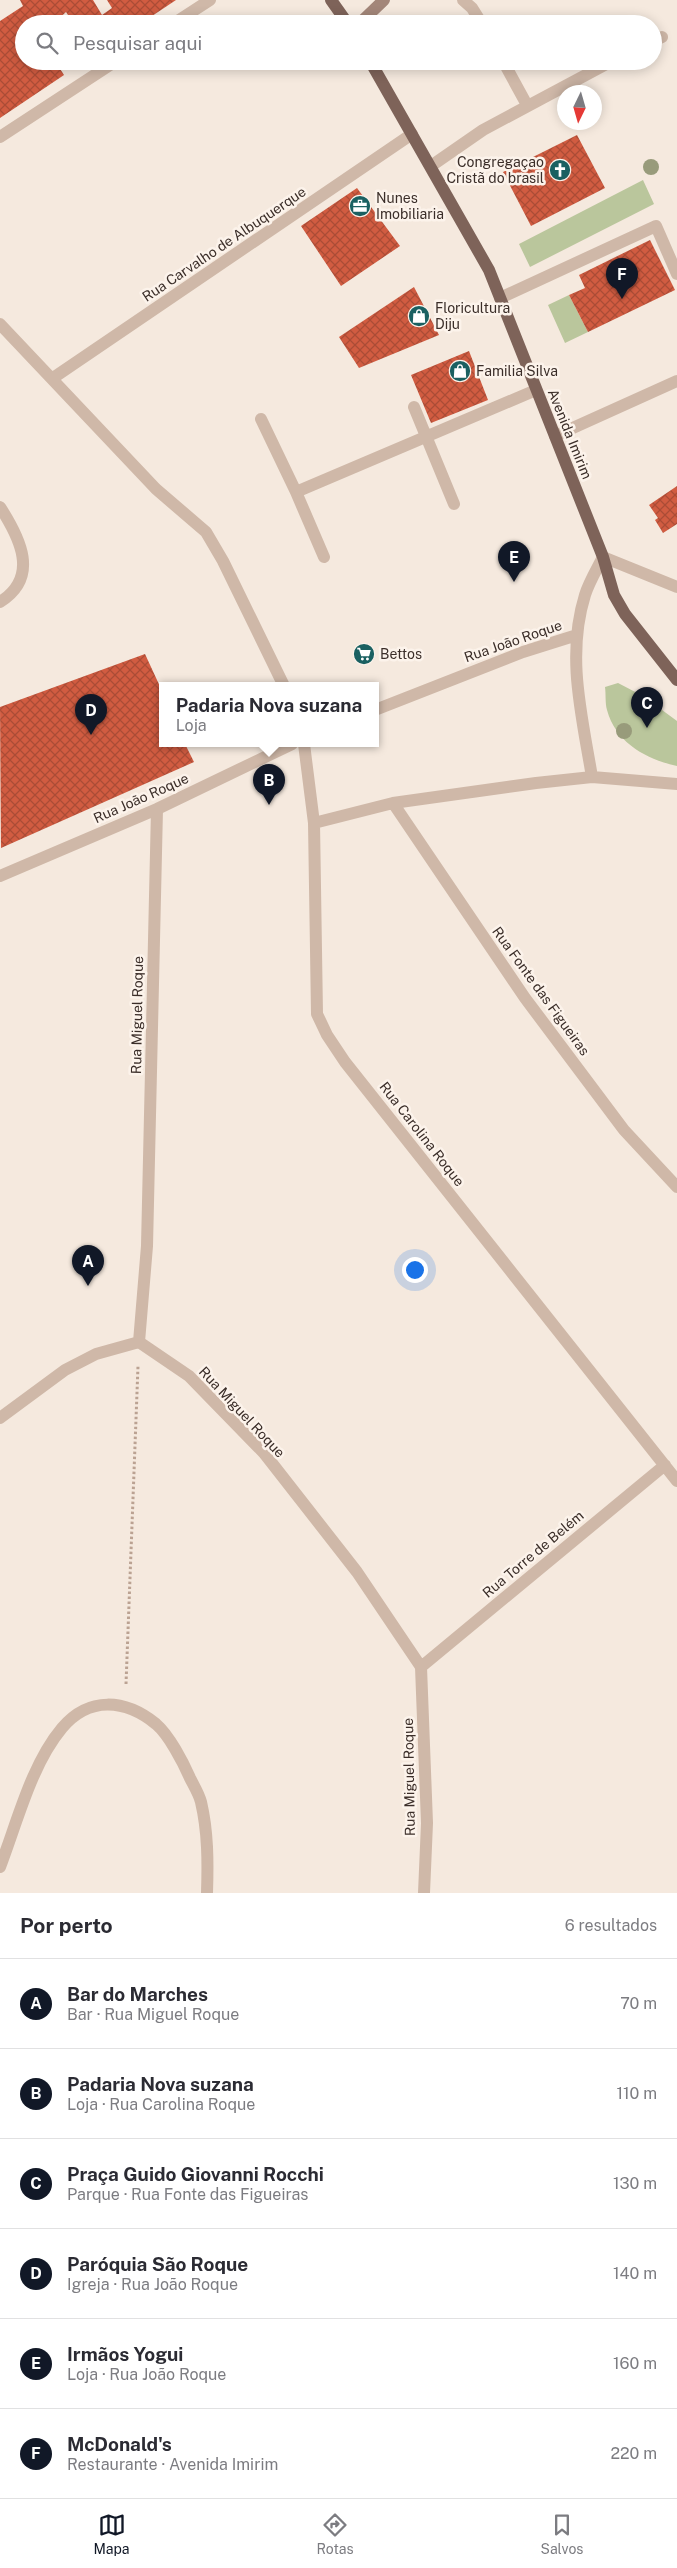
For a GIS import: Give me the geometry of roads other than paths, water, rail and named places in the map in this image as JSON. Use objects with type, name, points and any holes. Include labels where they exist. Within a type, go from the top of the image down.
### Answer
[{"type":"main road","points":[[331,0],[342,15]]},
{"type":"main road","name":"Avenida Imirim","points":[[375,70],[489,270],[603,557],[614,595],[625,614],[677,680]]},
{"type":"street","points":[[187,15],[210,0]]},
{"type":"street","points":[[368,15],[384,0]]},
{"type":"street","points":[[463,0],[476,15]]},
{"type":"street","points":[[0,137],[102,70]]},
{"type":"street","points":[[508,70],[527,105]]},
{"type":"street","points":[[431,166],[483,130],[595,70]]},
{"type":"street","name":"Rua Carvalho de Albuquerque","points":[[52,378],[412,134]]},
{"type":"street","points":[[500,298],[656,226],[677,274]]},
{"type":"street","points":[[0,324],[156,489],[206,532],[223,560],[282,682]]},
{"type":"street","points":[[555,436],[677,381]]},
{"type":"street","points":[[296,492],[536,390]]},
{"type":"street","points":[[414,407],[454,504]]},
{"type":"street","points":[[261,418],[324,557]]},
{"type":"street","points":[[0,507],[25,558],[20,583],[8,597],[0,602]]},
{"type":"street","points":[[592,777],[574,667],[577,635],[585,595],[603,557],[677,587]]},
{"type":"street","name":"Rua João Roque","points":[[379,708],[523,652],[577,635]]},
{"type":"street","name":"Rua João Roque","points":[[0,876],[157,809],[286,747]]},
{"type":"street","name":"Rua Carolina Roque","points":[[304,747],[314,823],[315,984],[317,1014],[327,1035],[346,1062],[677,1481]]},
{"type":"street","points":[[314,823],[393,803],[592,777],[677,784]]},
{"type":"street","name":"Rua Fonte das Figueiras","points":[[393,803],[525,998],[624,1130],[677,1187]]},
{"type":"street","name":"Rua Miguel Roque","points":[[157,809],[147,1246],[139,1342],[189,1376],[264,1453],[357,1572],[421,1666],[427,1823],[424,1893]]},
{"type":"street","points":[[0,1418],[64,1370],[96,1354],[139,1342]]},
{"type":"street","name":"Rua Torre de Belém","points":[[421,1666],[665,1465]]},
{"type":"street","points":[[0,1867],[43,1756],[63,1727],[83,1711],[101,1704],[125,1705],[157,1724],[181,1759],[201,1800],[209,1850],[207,1893]]},
{"type":"place","name":"Congregaçao Cristã do brasil","points":[[560,170]]},
{"type":"place","name":"Nunes Imobiliaria","points":[[360,206]]},
{"type":"place","name":"McDonald's","points":[[622,299]]},
{"type":"place","name":"Floricultura Diju","points":[[419,316]]},
{"type":"place","name":"Familia Silva","points":[[460,371]]},
{"type":"place","name":"Irmãos Yogui","points":[[514,582]]},
{"type":"place","name":"Bettos","points":[[364,654]]},
{"type":"place","name":"Praça Guido Giovanni Rocchi","points":[[647,728]]},
{"type":"place","name":"Paróquia São Roque","points":[[91,735]]},
{"type":"place","name":"Padaria Nova suzana","points":[[269,805]]},
{"type":"place","name":"Bar do Marches","points":[[88,1286]]}]
